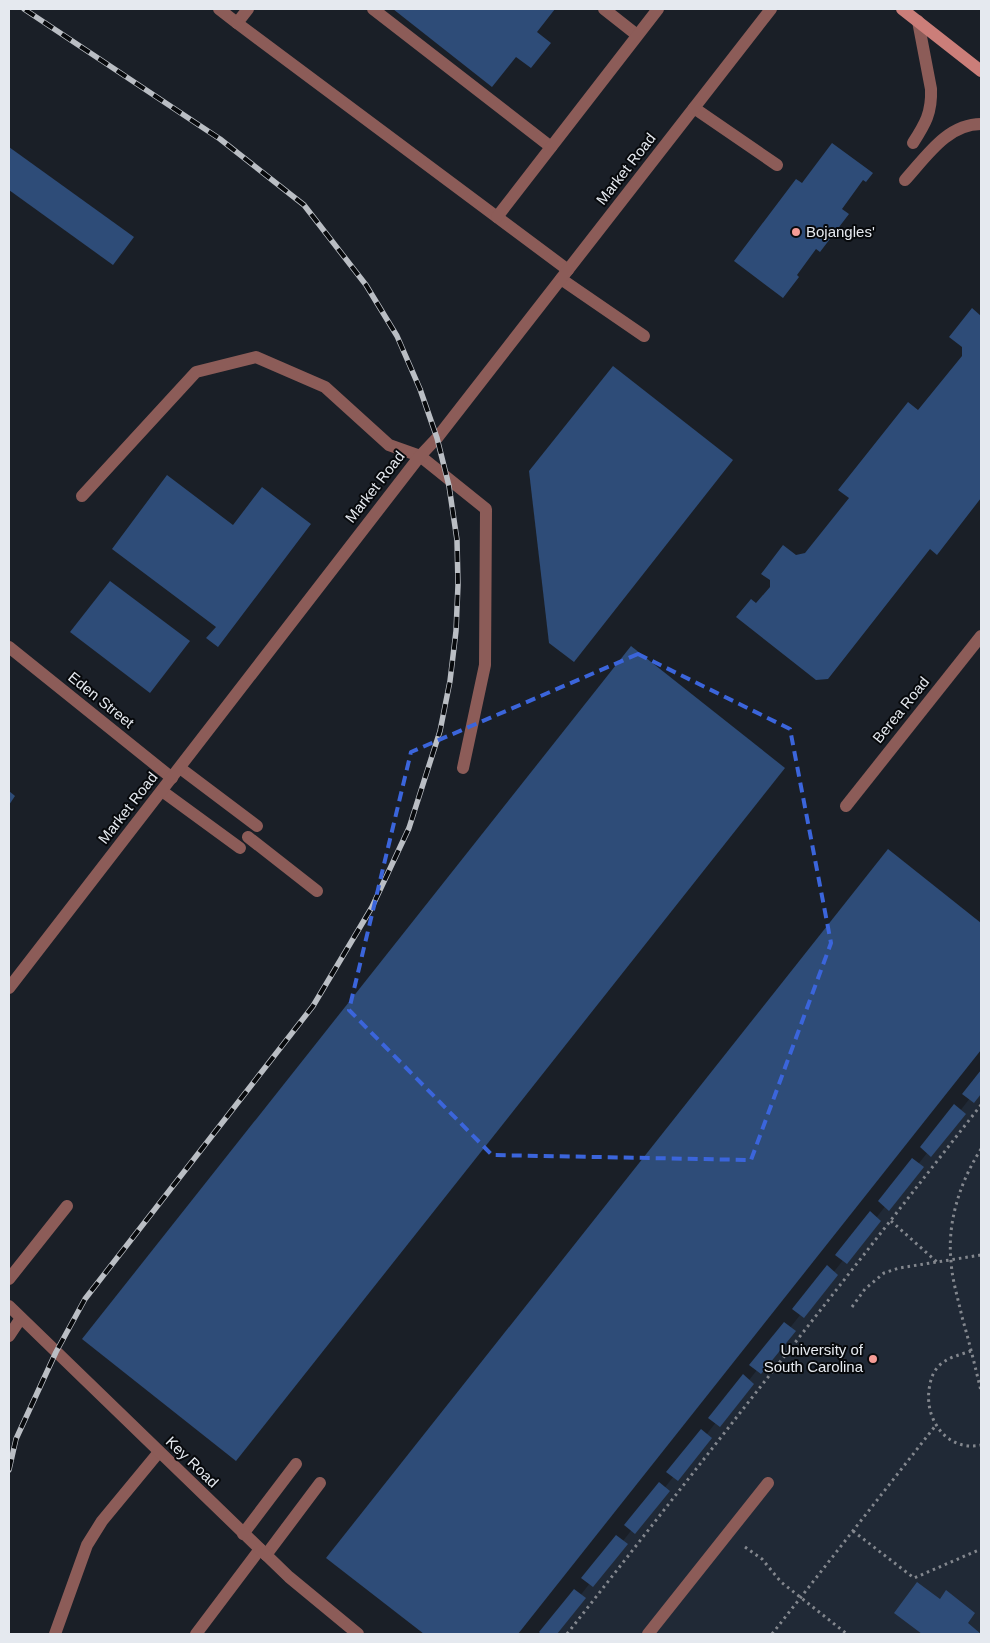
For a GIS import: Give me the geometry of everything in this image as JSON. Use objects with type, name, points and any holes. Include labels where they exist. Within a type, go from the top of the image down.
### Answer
[{"type":"main road","points":[[902,9],[981,71]]},
{"type":"street","points":[[219,9],[497,217],[564,275],[644,336]]},
{"type":"street","points":[[237,23],[248,9]]},
{"type":"street","points":[[373,9],[551,148]]},
{"type":"street","points":[[604,9],[638,35]]},
{"type":"street","points":[[497,217],[658,9]]},
{"type":"street","name":"Market Road","points":[[9,988],[420,456],[437,438],[771,9]]},
{"type":"street","points":[[913,143],[926,123],[932,99],[918,21]]},
{"type":"street","points":[[694,108],[776,165]]},
{"type":"street","points":[[905,180],[947,136],[957,129],[981,124]]},
{"type":"street","points":[[82,496],[196,372],[256,357],[325,387],[389,445],[420,456],[486,509],[485,665],[463,768]]},
{"type":"street","name":"Berea Road","points":[[846,806],[981,636]]},
{"type":"street","name":"Eden Street","points":[[9,647],[176,773],[257,826]]},
{"type":"street","points":[[162,791],[240,848]]},
{"type":"street","points":[[248,837],[317,891]]},
{"type":"street","points":[[9,1279],[67,1206]]},
{"type":"street","name":"Key Road","points":[[9,1306],[243,1534],[318,1602],[358,1634]]},
{"type":"street","points":[[9,1336],[21,1318]]},
{"type":"street","points":[[55,1634],[87,1545],[102,1521],[159,1452]]},
{"type":"street","points":[[243,1534],[296,1464]]},
{"type":"street","points":[[196,1634],[320,1483]]},
{"type":"street","points":[[648,1634],[768,1483]]},
{"type":"path","points":[[567,1634],[981,1105]]},
{"type":"path","points":[[981,1149],[973,1162],[955,1206],[951,1232],[950,1260],[954,1284],[981,1391]]},
{"type":"path","points":[[890,1221],[937,1262]]},
{"type":"path","points":[[852,1307],[865,1289],[884,1273],[899,1268],[981,1255]]},
{"type":"path","points":[[971,1351],[945,1361],[937,1367],[933,1374],[930,1388],[930,1414],[936,1426],[950,1440],[968,1446],[981,1445]]},
{"type":"path","points":[[772,1634],[936,1426]]},
{"type":"path","points":[[853,1532],[914,1578],[981,1549]]},
{"type":"path","points":[[728,1534],[762,1559],[782,1582],[846,1634]]},
{"type":"highlighted area","points":[[638,654],[790,729],[831,943],[751,1160],[492,1155],[349,1010],[411,752]]},
{"type":"shaded area","name":"University of South Carolina","points":[[981,1084],[981,1634],[550,1634]]},
{"type":"building","points":[[393,9],[555,9],[537,32],[551,43],[531,68],[516,57],[492,87]]},
{"type":"building","name":"Bojangles'","points":[[832,143],[873,173],[866,182],[863,180],[842,209],[849,214],[820,252],[816,249],[797,275],[799,277],[783,298],[734,261],[796,179],[802,183]]},
{"type":"building","points":[[9,147],[134,237],[113,265],[9,190]]},
{"type":"building","points":[[972,308],[981,316],[981,498],[937,555],[930,549],[828,679],[816,680],[736,617],[751,599],[756,603],[770,587],[770,580],[761,574],[783,545],[796,555],[805,553],[849,498],[838,490],[908,402],[918,410],[962,356],[962,347],[949,337]]},
{"type":"building","points":[[613,366],[733,460],[574,662],[549,643],[529,471]]},
{"type":"building","points":[[167,475],[233,525],[262,487],[311,524],[218,647],[206,638],[216,627],[112,549]]},
{"type":"building","points":[[110,581],[190,641],[150,693],[70,632]]},
{"type":"building","points":[[631,646],[785,768],[236,1461],[82,1339]]},
{"type":"building","points":[[9,791],[15,796],[9,805]]},
{"type":"building","points":[[888,849],[981,923],[981,1050],[518,1634],[424,1634],[326,1558]]},
{"type":"building","points":[[981,1070],[981,1094],[974,1103],[962,1094]]},
{"type":"building","points":[[954,1104],[966,1114],[931,1157],[920,1147]]},
{"type":"building","points":[[912,1158],[924,1167],[889,1211],[878,1201]]},
{"type":"building","points":[[870,1211],[881,1221],[847,1264],[835,1255]]},
{"type":"building","points":[[827,1265],[838,1275],[804,1318],[792,1309]]},
{"type":"building","points":[[784,1322],[796,1331],[761,1374],[749,1365]]},
{"type":"building","points":[[743,1374],[754,1384],[720,1427],[708,1418]]},
{"type":"building","points":[[701,1429],[712,1438],[678,1481],[666,1472]]},
{"type":"building","points":[[659,1482],[670,1491],[635,1534],[624,1525]]},
{"type":"building","points":[[616,1535],[628,1544],[593,1587],[581,1578]]},
{"type":"building","points":[[917,1582],[940,1599],[946,1590],[975,1613],[968,1623],[981,1634],[922,1634],[894,1613]]},
{"type":"building","points":[[574,1589],[586,1598],[557,1634],[541,1634],[539,1632]]},
{"type":"railway","points":[[9,1470],[16,1439],[56,1352],[85,1299],[313,1006],[372,907],[409,828],[440,731],[450,681],[456,631],[458,585],[457,540],[449,486],[437,438],[420,389],[397,336],[366,285],[304,205],[220,139],[24,9]]},
{"type":"place","name":"Bojangles'","points":[[796,232]]},
{"type":"place","name":"University of South Carolina","points":[[873,1359]]}]
